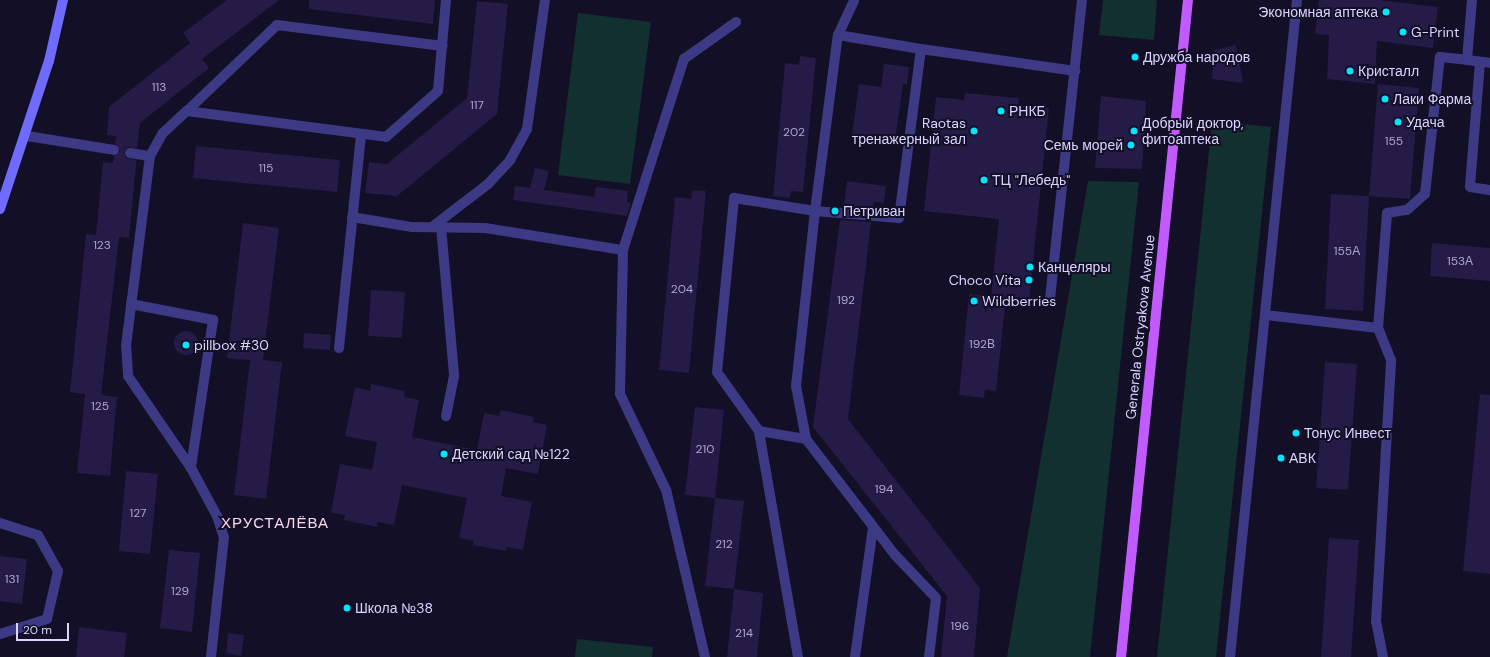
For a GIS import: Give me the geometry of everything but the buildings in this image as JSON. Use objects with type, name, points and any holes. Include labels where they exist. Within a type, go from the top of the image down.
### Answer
[{"type":"main road","points":[[0,208],[27,136],[49,61],[63,0]]},
{"type":"main road","name":"Generala Ostryakova Avenue","points":[[1121,657],[1188,0]]},
{"type":"street","points":[[187,111],[386,137],[438,91],[444,46],[446,0]]},
{"type":"street","points":[[437,227],[488,184],[510,160],[527,129],[545,0]]},
{"type":"street","points":[[854,0],[838,35],[815,211],[796,386],[806,439],[895,556],[936,598],[929,657]]},
{"type":"street","points":[[1050,299],[1082,0]]},
{"type":"street","points":[[1230,657],[1298,0]]},
{"type":"street","points":[[1467,60],[1472,0]]},
{"type":"street","points":[[705,657],[666,490],[620,394],[623,250],[684,59],[736,22]]},
{"type":"street","points":[[211,657],[224,537],[217,516],[191,468],[128,376],[126,345],[150,156],[163,133],[277,25],[444,46]]},
{"type":"street","points":[[838,35],[921,49],[1075,71]]},
{"type":"street","points":[[798,657],[759,431],[717,372],[734,198],[815,211],[899,218],[921,49]]},
{"type":"street","points":[[1383,657],[1376,622],[1391,360],[1378,328],[1387,213],[1406,210],[1426,194],[1440,58],[1485,62],[1470,187],[1489,191]]},
{"type":"street","points":[[339,348],[361,134]]},
{"type":"street","points":[[27,136],[114,150]]},
{"type":"street","points":[[130,153],[150,156]]},
{"type":"street","points":[[352,217],[437,227],[500,230],[623,250]]},
{"type":"street","points":[[437,227],[454,376],[446,416]]},
{"type":"street","points":[[131,304],[213,320],[191,468]]},
{"type":"street","points":[[1266,315],[1378,328]]},
{"type":"street","points":[[759,431],[806,439]]},
{"type":"street","points":[[0,523],[38,535],[58,571],[47,619],[0,634]]},
{"type":"street","points":[[855,657],[874,527]]},
{"type":"green space","points":[[1103,0],[1157,0],[1154,40],[1099,35]]},
{"type":"green space","points":[[578,13],[651,22],[630,184],[558,175]]},
{"type":"green space","points":[[1212,121],[1271,127],[1216,657],[1157,657]]},
{"type":"green space","points":[[1088,181],[1139,182],[1090,657],[1007,657]]},
{"type":"green space","points":[[577,639],[653,647],[652,657],[575,657]]},
{"type":"place","name":"Экономная аптека","points":[[1386,12]]},
{"type":"place","name":"G-Print","points":[[1403,32]]},
{"type":"place","name":"Дружба народов","points":[[1135,57]]},
{"type":"place","name":"Кристалл","points":[[1350,71]]},
{"type":"place","name":"Лаки Фарма","points":[[1385,99]]},
{"type":"place","name":"РНКБ","points":[[1001,111]]},
{"type":"place","name":"Удача","points":[[1398,122]]},
{"type":"place","name":"Raotas тренажерный зал","points":[[974,131]]},
{"type":"place","name":"Добрый доктор, фитоаптека","points":[[1134,131]]},
{"type":"place","name":"Семь морей","points":[[1131,145]]},
{"type":"place","name":"ТЦ \"Лебедь\"","points":[[984,180]]},
{"type":"place","name":"Петриван","points":[[835,211]]},
{"type":"place","name":"Канцеляры","points":[[1030,267]]},
{"type":"place","name":"Choco Vita","points":[[1029,280]]},
{"type":"place","name":"Wildberries","points":[[974,301]]},
{"type":"place","name":"pillbox #30","points":[[186,345]]},
{"type":"place","name":"Тонус Инвест","points":[[1296,433]]},
{"type":"place","name":"Детский сад №122","points":[[444,454]]},
{"type":"place","name":"АВК","points":[[1281,458]]},
{"type":"place","name":"Школа №38","points":[[347,608]]},
{"type":"district","name":"ХРУСТАЛЁВА","points":[[275,524]]}]
